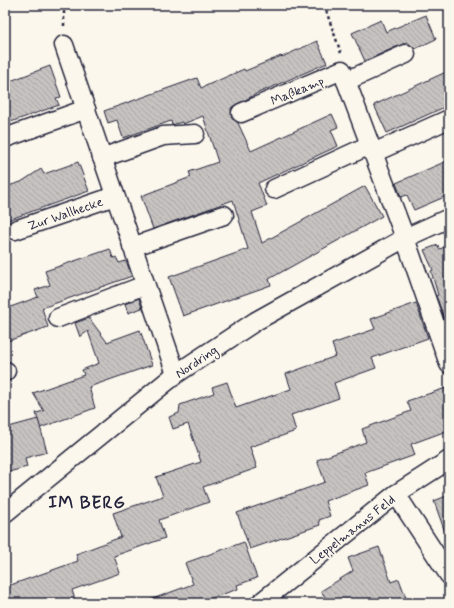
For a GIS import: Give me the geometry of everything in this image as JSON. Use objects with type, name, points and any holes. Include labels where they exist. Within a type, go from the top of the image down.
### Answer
[{"type":"street","name":"Zur Wallhecke","points":[[64,45],[176,374]]},
{"type":"street","name":"Maßkamp","points":[[241,113],[406,54]]},
{"type":"street","points":[[344,75],[405,238],[449,364]]},
{"type":"street","points":[[5,138],[86,109]]},
{"type":"street","points":[[274,189],[449,119]]},
{"type":"street","points":[[102,158],[163,136],[196,134]]},
{"type":"street","name":"Zur Wallhecke","points":[[15,230],[115,196]]},
{"type":"street","points":[[132,247],[224,215]]},
{"type":"street","name":"Nordring","points":[[5,513],[176,374],[256,321],[405,238],[449,218]]},
{"type":"street","points":[[58,318],[145,285]]},
{"type":"street","name":"Leppelmanns Feld","points":[[260,603],[396,494],[449,460]]},
{"type":"street","points":[[396,494],[449,575]]},
{"type":"path","points":[[64,5],[64,45]]},
{"type":"path","points":[[324,5],[344,59],[344,75]]},
{"type":"building","points":[[426,15],[436,39],[415,49],[407,42],[365,61],[352,33],[381,20],[386,32]]},
{"type":"building","points":[[317,41],[327,63],[256,94],[231,108],[232,117],[238,123],[251,151],[332,114],[338,127],[331,130],[338,146],[258,183],[267,206],[252,212],[262,243],[365,186],[382,216],[269,279],[271,285],[183,316],[169,277],[248,249],[233,200],[153,229],[141,196],[191,177],[189,172],[218,162],[203,116],[183,124],[182,122],[172,125],[171,121],[123,138],[117,120],[108,123],[104,111],[197,78],[201,88],[244,69],[245,71],[281,56],[282,57]]},
{"type":"building","points":[[50,66],[61,97],[56,98],[59,105],[5,124],[5,83]]},
{"type":"building","points":[[446,72],[449,80],[449,105],[387,133],[374,105]]},
{"type":"building","points":[[449,160],[449,195],[414,210],[407,195],[401,197],[396,183]]},
{"type":"building","points":[[78,162],[89,191],[5,221],[5,187],[21,182],[41,169],[44,174]]},
{"type":"building","points":[[438,245],[439,249],[449,246],[449,324],[447,325],[436,296],[438,295],[431,271],[433,270],[424,250]]},
{"type":"building","points":[[110,249],[113,258],[116,257],[119,263],[126,261],[132,276],[42,308],[48,327],[5,342],[5,309],[38,297],[35,290],[50,285],[45,271]]},
{"type":"building","points":[[139,298],[142,308],[128,313],[125,304]]},
{"type":"building","points":[[416,303],[428,338],[372,358],[376,368],[334,383],[339,398],[291,415],[296,431],[250,447],[257,468],[203,487],[209,502],[159,520],[165,538],[114,556],[120,573],[72,590],[76,603],[5,603],[5,587],[78,561],[76,554],[121,537],[113,513],[163,496],[156,477],[201,462],[188,424],[173,429],[169,417],[179,413],[180,405],[214,393],[212,387],[227,382],[236,408],[291,389],[286,374],[336,356],[332,344],[375,329],[371,319]]},
{"type":"building","points":[[89,318],[107,342],[140,330],[152,365],[89,387],[95,408],[40,428],[36,413],[44,411],[33,393],[84,375],[82,370],[99,363],[88,331],[80,337],[75,323]]},
{"type":"building","points":[[446,388],[449,396],[449,430],[411,444],[415,455],[365,473],[369,485],[325,501],[330,516],[319,520],[320,525],[250,549],[237,513],[325,482],[317,460],[366,442],[362,429],[411,411],[407,401]]},
{"type":"building","points":[[38,419],[47,452],[25,458],[27,467],[5,473],[5,428]]},
{"type":"building","points":[[449,495],[449,538],[447,538],[434,501]]},
{"type":"building","points":[[244,542],[257,578],[237,585],[238,589],[197,603],[147,603],[147,601],[193,584],[185,563]]},
{"type":"building","points":[[379,547],[391,582],[399,579],[408,603],[329,603],[321,591],[353,571],[348,558]]},
{"type":"district","name":"IM BERG","points":[[87,502]]}]
